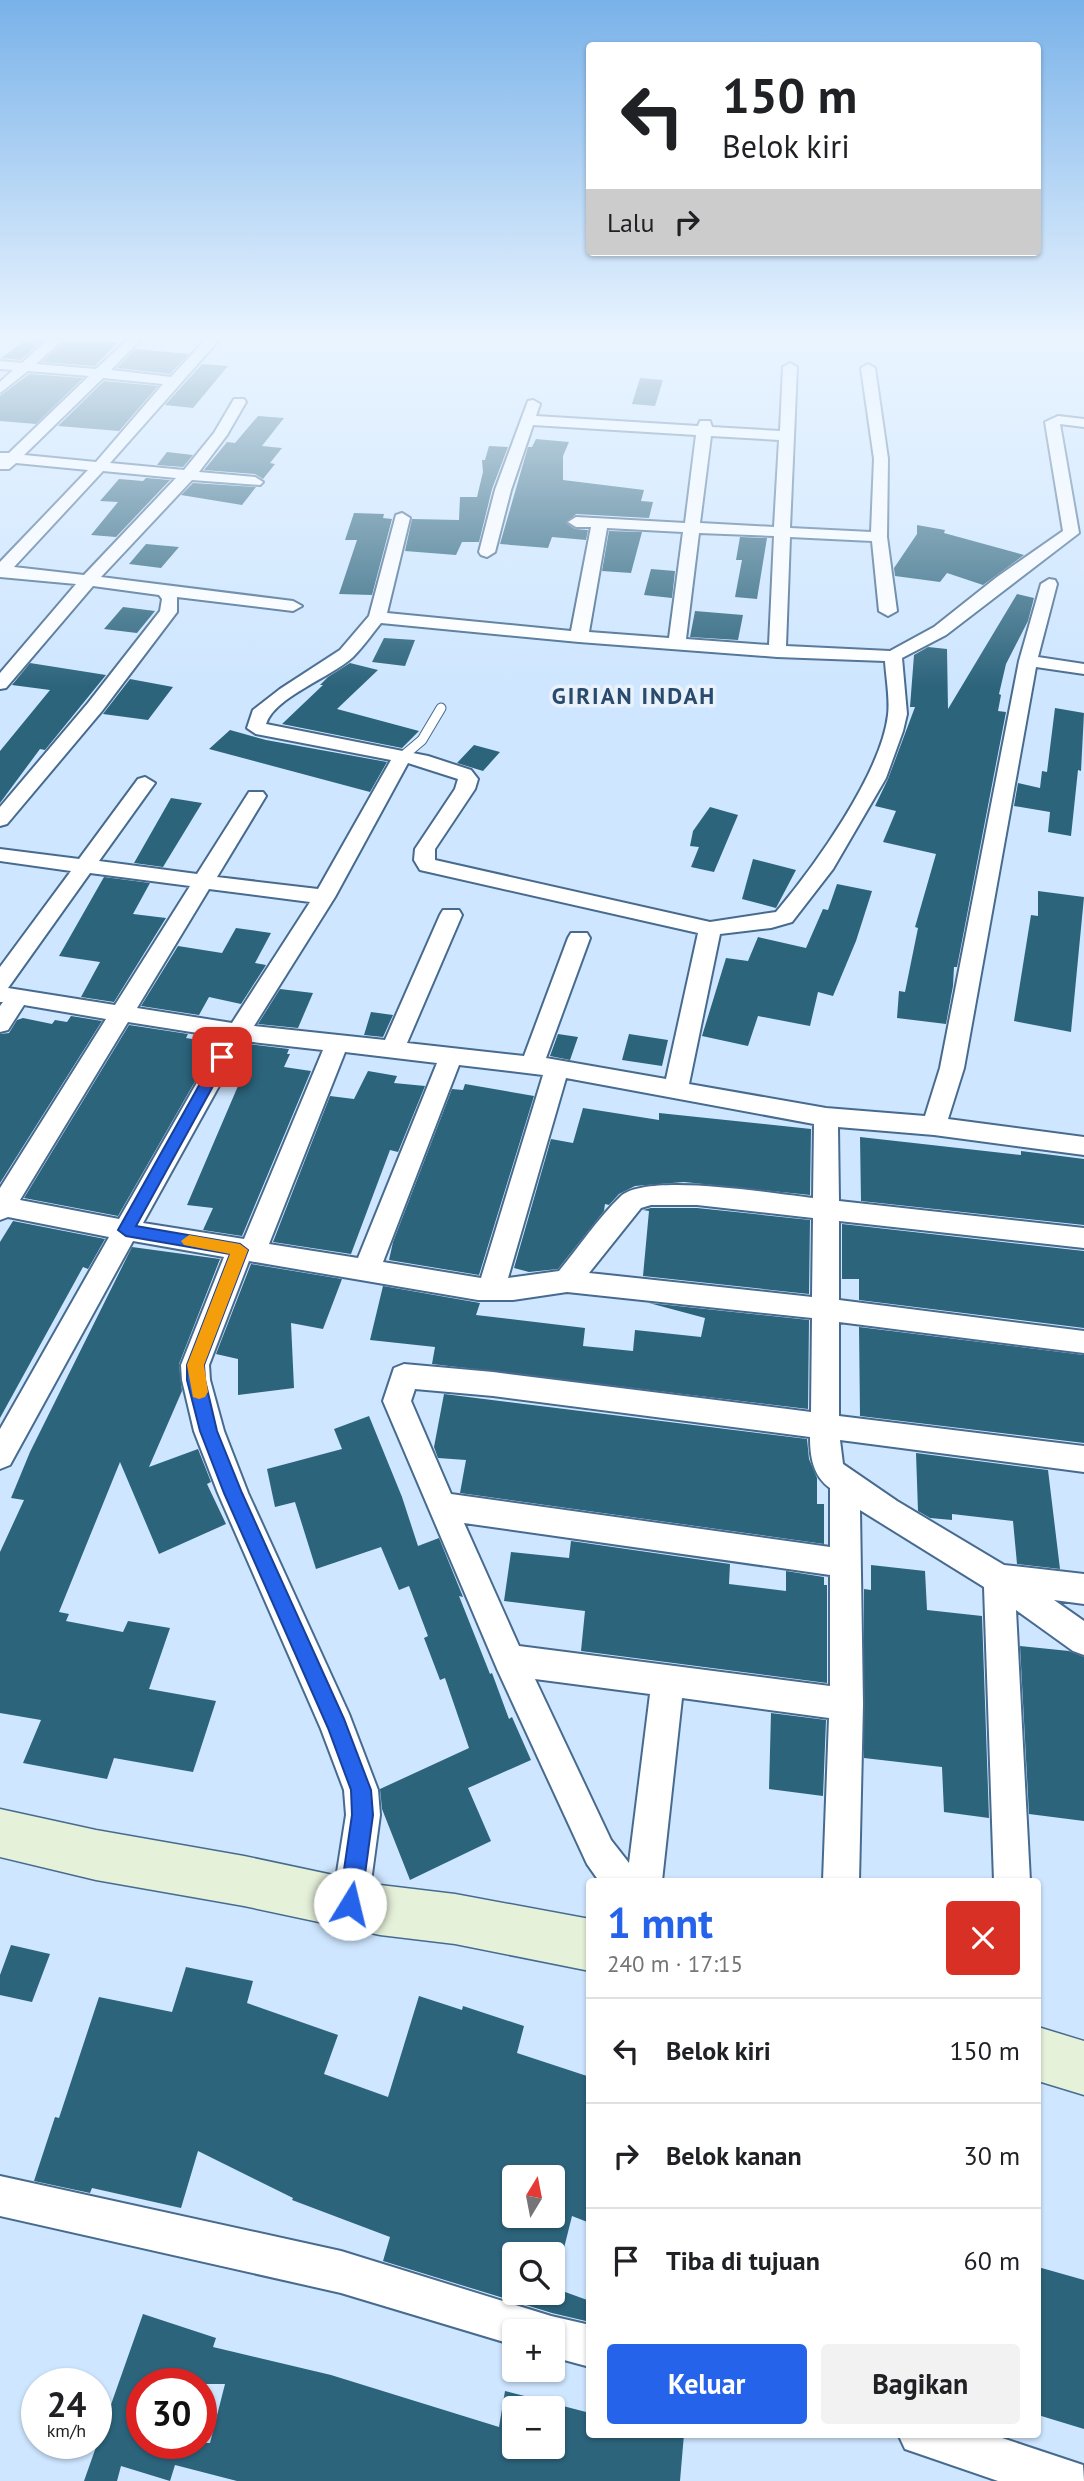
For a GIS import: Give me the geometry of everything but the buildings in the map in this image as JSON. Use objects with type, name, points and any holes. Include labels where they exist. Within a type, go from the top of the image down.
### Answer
[{"type":"street","points":[[1,571],[109,456]]},
{"type":"street","points":[[0,684],[90,579],[203,456]]},
{"type":"street","points":[[486,552],[515,456]]},
{"type":"street","points":[[677,644],[701,456]]},
{"type":"street","points":[[777,652],[786,456]]},
{"type":"street","points":[[881,456],[879,537],[888,611]]},
{"type":"street","points":[[377,617],[579,637],[777,652],[893,656],[922,643],[940,631],[1003,581],[1071,533],[1058,456]]},
{"type":"street","points":[[4,462],[99,467],[255,482]]},
{"type":"street","points":[[402,518],[377,617],[346,654],[286,693],[260,714],[256,728],[458,770],[468,779],[458,800],[425,849],[424,860],[427,864],[710,929],[784,917],[822,869],[876,778],[898,714],[893,656]]},
{"type":"street","points":[[576,522],[879,537]]},
{"type":"street","points":[[579,637],[600,523]]},
{"type":"street","points":[[1,571],[90,579],[293,606]]},
{"type":"street","points":[[934,1126],[952,1068],[1028,661],[1049,584]]},
{"type":"street","points":[[0,820],[94,707],[168,612],[170,598],[166,591]]},
{"type":"street","points":[[1028,661],[1084,669]]},
{"type":"street","points":[[0,1456],[237,1032],[324,897],[402,757]]},
{"type":"street","points":[[0,1024],[6,991],[85,867],[145,783]]},
{"type":"street","points":[[256,796],[1,1207],[246,1251],[491,1290],[567,1281],[826,1309],[1084,1342]]},
{"type":"street","points":[[0,855],[324,897]]},
{"type":"street","points":[[393,1049],[451,915]]},
{"type":"street","points":[[676,1090],[710,929]]},
{"type":"street","points":[[491,1290],[579,938]]},
{"type":"street","points":[[6,991],[121,1014],[237,1032],[545,1067],[826,1116],[934,1126],[1084,1146]]},
{"type":"street","points":[[337,1043],[198,1356],[196,1380],[209,1431],[233,1493],[337,1726],[361,1790],[363,1815],[350,1904]]},
{"type":"street","points":[[367,1269],[451,1056]]},
{"type":"street","points":[[826,1116],[825,1425],[826,1460],[830,1471],[999,1580],[1084,1640]]},
{"type":"street","points":[[567,1281],[632,1201],[641,1196],[697,1195],[1084,1238]]},
{"type":"street","points":[[618,1878],[599,1852],[509,1660],[441,1506],[397,1401],[404,1376],[507,1386],[1084,1458]]},
{"type":"street","points":[[841,1878],[846,1704],[845,1483]]},
{"type":"street","points":[[441,1506],[845,1563]]},
{"type":"street","points":[[999,1580],[1084,1589]]},
{"type":"street","points":[[999,1580],[1012,1878]]},
{"type":"street","points":[[509,1660],[846,1704]]},
{"type":"street","points":[[644,1878],[668,1682]]},
{"type":"street","points":[[0,1833],[96,1855],[244,1881],[380,1910],[456,1919],[586,1944]]},
{"type":"street","points":[[1041,2055],[1084,2068]]},
{"type":"street","points":[[0,2196],[341,2272],[502,2320]]},
{"type":"street","points":[[565,2339],[586,2345]]},
{"type":"street","points":[[933,2438],[1067,2481]]},
{"type":"lane","points":[[402,757],[422,740],[441,708]]},
{"type":"slow traffic","points":[[189,1241],[240,1250],[195,1365],[199,1392]]},
{"type":"district","name":"GIRIAN INDAH","points":[[634,695]]},
{"type":"route","points":[[222,1057],[126,1230],[240,1250],[195,1365],[196,1380],[209,1431],[233,1493],[337,1726],[361,1790],[363,1815],[350,1904]]}]
